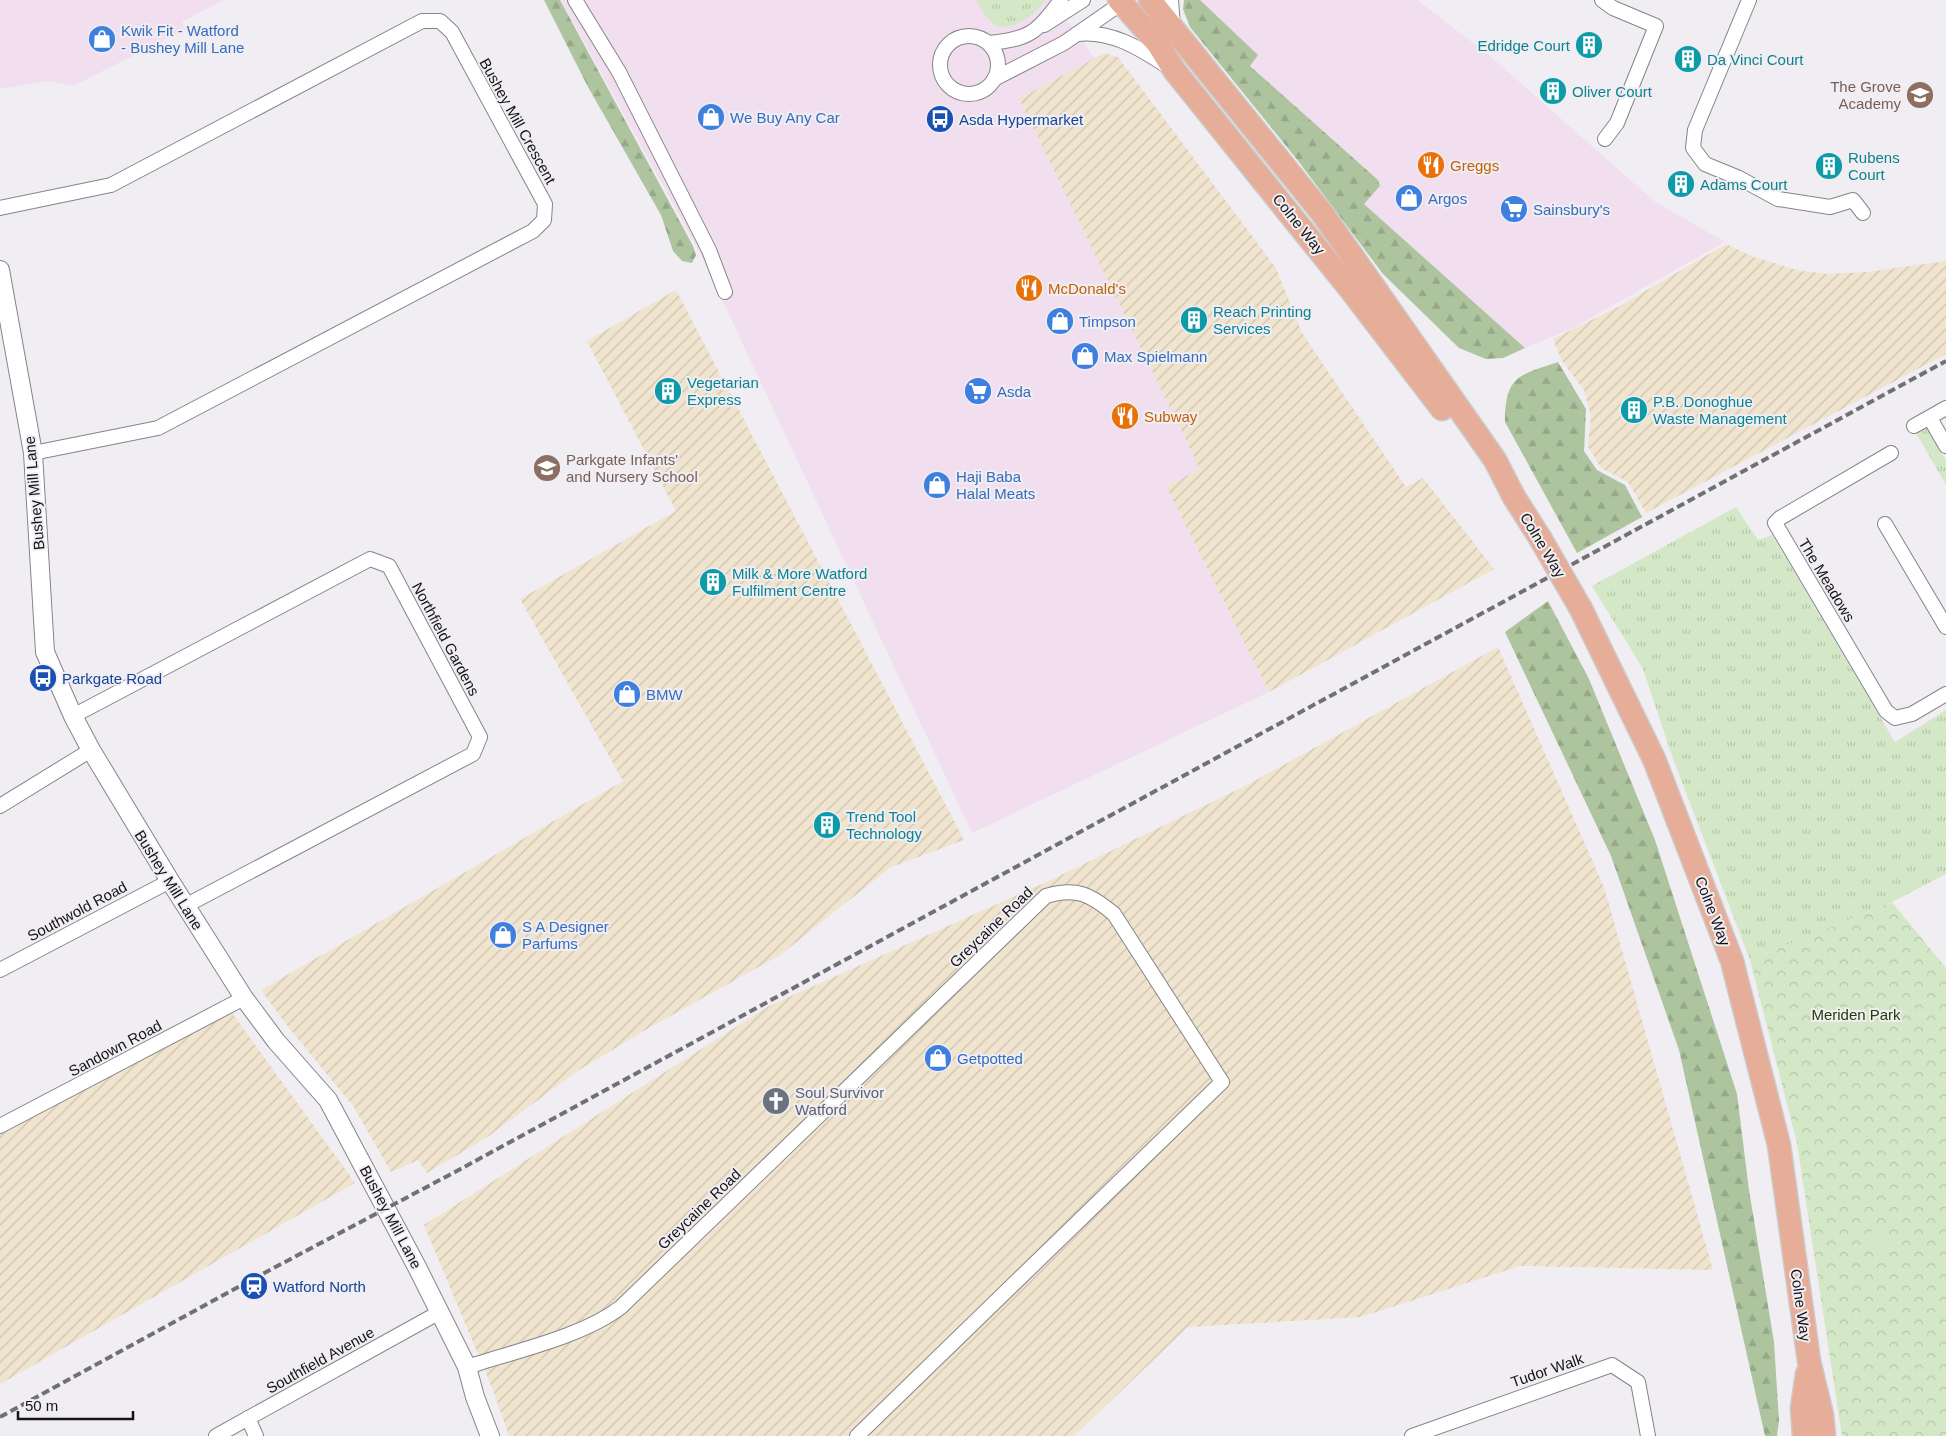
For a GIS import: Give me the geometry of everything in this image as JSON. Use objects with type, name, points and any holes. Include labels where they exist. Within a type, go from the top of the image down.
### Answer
[{"type":"highway","name":"Colne Way","points":[[1150,0],[1174,27],[1340,237],[1495,460],[1514,497],[1581,609],[1654,759],[1732,961],[1779,1145],[1809,1361],[1822,1415],[1824,1436]]},
{"type":"highway","name":"Colne Way","points":[[1122,1],[1158,44],[1174,70],[1350,289],[1484,466],[1514,497]]},
{"type":"highway","name":"Colne Way","points":[[1804,1436],[1802,1408],[1809,1361]]},
{"type":"street","points":[[575,0],[619,72],[709,250],[725,292]]},
{"type":"street","points":[[588,20],[591,0]]},
{"type":"street","points":[[1037,29],[1061,0]]},
{"type":"street","points":[[989,43],[1022,38],[1064,15],[1082,0]]},
{"type":"street","points":[[1171,0],[1174,27]]},
{"type":"street","points":[[1602,0],[1613,8],[1656,26],[1618,123],[1605,139]]},
{"type":"street","points":[[1749,0],[1694,130],[1692,148],[1705,164],[1739,178],[1778,199],[1830,207],[1853,200],[1863,213]]},
{"type":"street","points":[[994,79],[1077,34],[1122,1]]},
{"type":"street","name":"Bushey Mill Crescent","points":[[0,208],[111,185],[422,21],[440,21],[452,32],[545,204],[544,220],[533,230],[158,428],[33,454]]},
{"type":"street","points":[[1077,34],[1100,33],[1120,39],[1174,70]]},
{"type":"street","points":[[977,36],[989,43],[994,49],[998,64],[994,79],[990,85],[978,92],[963,93],[950,86],[941,73],[940,65],[944,50],[958,38],[977,36]]},
{"type":"street","name":"Bushey Mill Lane","points":[[0,270],[4,314],[33,454],[45,652],[73,716],[91,750],[185,906],[244,998],[276,1041],[328,1100],[467,1367],[475,1397],[490,1436]]},
{"type":"street","points":[[1914,426],[1946,408]]},
{"type":"street","points":[[1930,418],[1946,446]]},
{"type":"street","name":"The Meadows","points":[[1891,454],[1780,518],[1775,523],[1886,711],[1896,718],[1912,714],[1946,694]]},
{"type":"street","points":[[1885,524],[1946,627]]},
{"type":"street","name":"Northfield Gardens","points":[[73,716],[370,559],[389,566],[480,737],[473,754],[185,906]]},
{"type":"street","points":[[0,806],[91,750]]},
{"type":"street","name":"Southwold Road","points":[[0,970],[170,881]]},
{"type":"street","name":"Greycaine Road","points":[[467,1367],[583,1329],[607,1318],[1046,896],[1063,891],[1081,893],[1100,902],[1114,914],[1222,1082],[857,1436]]},
{"type":"street","name":"Sandown Road","points":[[0,1126],[244,998]]},
{"type":"street","name":"Southfield Avenue","points":[[216,1436],[440,1312]]},
{"type":"street","name":"Tudor Walk","points":[[1412,1436],[1612,1365],[1638,1382],[1648,1436]]},
{"type":"street","points":[[248,1418],[256,1436]]},
{"type":"shaded area","points":[[0,0],[224,0],[182,22],[186,29],[73,86],[48,81],[0,89]]},
{"type":"shaded area","points":[[561,0],[1052,0],[1095,58],[1019,99],[1200,469],[1166,486],[1269,692],[972,833],[701,255]]},
{"type":"shaded area","points":[[1199,0],[1417,0],[1490,56],[1654,201],[1725,242],[1573,328],[1525,348],[1364,204],[1380,187],[1378,180],[1250,66],[1257,56]]},
{"type":"shaded area","points":[[1104,53],[1118,57],[1276,268],[1302,333],[1406,487],[1423,478],[1494,569],[1269,692],[1166,486],[1200,469],[1019,99]]},
{"type":"shaded area","points":[[1726,244],[1754,257],[1801,271],[1828,274],[1867,272],[1946,261],[1946,354],[1646,513],[1628,482],[1601,468],[1588,447],[1591,416],[1584,390],[1562,361],[1553,339],[1618,307]]},
{"type":"shaded area","points":[[676,290],[964,840],[891,867],[780,955],[647,1029],[579,1070],[486,1138],[427,1173],[418,1160],[391,1172],[354,1107],[289,1028],[261,990],[623,781],[520,599],[676,511],[587,341]]},
{"type":"shaded area","points":[[1498,647],[1604,887],[1713,1270],[1520,1266],[1361,1317],[1188,1327],[1074,1436],[509,1436],[493,1390],[424,1225],[769,1006],[1053,879],[1247,785]]},
{"type":"shaded area","points":[[227,1006],[355,1183],[0,1384],[0,1129]]},
{"type":"green space","points":[[544,0],[560,0],[693,246],[696,255],[692,263],[682,261],[673,251],[661,215],[588,87]]},
{"type":"green space","points":[[976,0],[1045,0],[1030,16],[1016,24],[1001,27],[989,20]]},
{"type":"green space","points":[[1184,0],[1200,0],[1258,55],[1250,66],[1378,180],[1380,186],[1364,204],[1525,348],[1503,358],[1486,359],[1459,348],[1383,274],[1299,162],[1190,27],[1183,9]]},
{"type":"green space","points":[[1558,362],[1586,409],[1584,451],[1597,470],[1625,485],[1642,517],[1577,553],[1505,422],[1511,386],[1533,370]]},
{"type":"green space","points":[[1927,427],[1946,460],[1946,485],[1916,433]]},
{"type":"green space","points":[[1736,507],[1758,540],[1772,535],[1895,742],[1946,710],[1946,874],[1892,902],[1750,960],[1672,756],[1643,669],[1592,586]]},
{"type":"green space","points":[[1548,601],[1589,679],[1655,840],[1737,1094],[1749,1190],[1774,1342],[1779,1421],[1777,1436],[1765,1436],[1679,1050],[1611,856],[1505,632]]},
{"type":"green space","name":"Meriden Park","points":[[1892,902],[1946,968],[1946,1436],[1842,1436],[1797,1143],[1750,960]]},
{"type":"green space","points":[[1879,1225],[1895,1244],[1884,1254],[1867,1235]]},
{"type":"railway","points":[[0,1417],[251,1280],[455,1172],[1946,361]]},
{"type":"place","name":"Kwik Fit - Watford - Bushey Mill Lane","points":[[102,39]]},
{"type":"place","name":"Edridge Court","points":[[1589,45]]},
{"type":"place","name":"Da Vinci Court","points":[[1688,59]]},
{"type":"place","name":"Oliver Court","points":[[1553,91]]},
{"type":"place","name":"The Grove Academy","points":[[1920,95]]},
{"type":"place","name":"We Buy Any Car","points":[[711,117]]},
{"type":"place","name":"Asda Hypermarket","points":[[940,119]]},
{"type":"place","name":"Greggs","points":[[1431,165]]},
{"type":"place","name":"Rubens Court","points":[[1829,166]]},
{"type":"place","name":"Adams Court","points":[[1681,184]]},
{"type":"place","name":"Argos","points":[[1409,198]]},
{"type":"place","name":"Sainsbury's","points":[[1514,209]]},
{"type":"place","name":"McDonald's","points":[[1029,288]]},
{"type":"place","name":"Reach Printing Services","points":[[1194,320]]},
{"type":"place","name":"Timpson","points":[[1060,321]]},
{"type":"place","name":"Max Spielmann","points":[[1085,356]]},
{"type":"place","name":"Vegetarian Express","points":[[668,391]]},
{"type":"place","name":"Asda","points":[[978,391]]},
{"type":"place","name":"P.B. Donoghue Waste Management","points":[[1634,410]]},
{"type":"place","name":"Subway","points":[[1125,416]]},
{"type":"place","name":"Parkgate Infants' and Nursery School","points":[[547,468]]},
{"type":"place","name":"Haji Baba Halal Meats","points":[[937,485]]},
{"type":"place","name":"Milk & More Watford Fulfilment Centre","points":[[713,582]]},
{"type":"place","name":"Parkgate Road","points":[[43,678]]},
{"type":"place","name":"BMW","points":[[627,694]]},
{"type":"place","name":"Trend Tool Technology","points":[[827,825]]},
{"type":"place","name":"S A Designer Parfums","points":[[503,935]]},
{"type":"place","name":"Getpotted","points":[[938,1058]]},
{"type":"place","name":"Soul Survivor Watford","points":[[776,1101]]},
{"type":"place","name":"Watford North","points":[[254,1286]]}]
